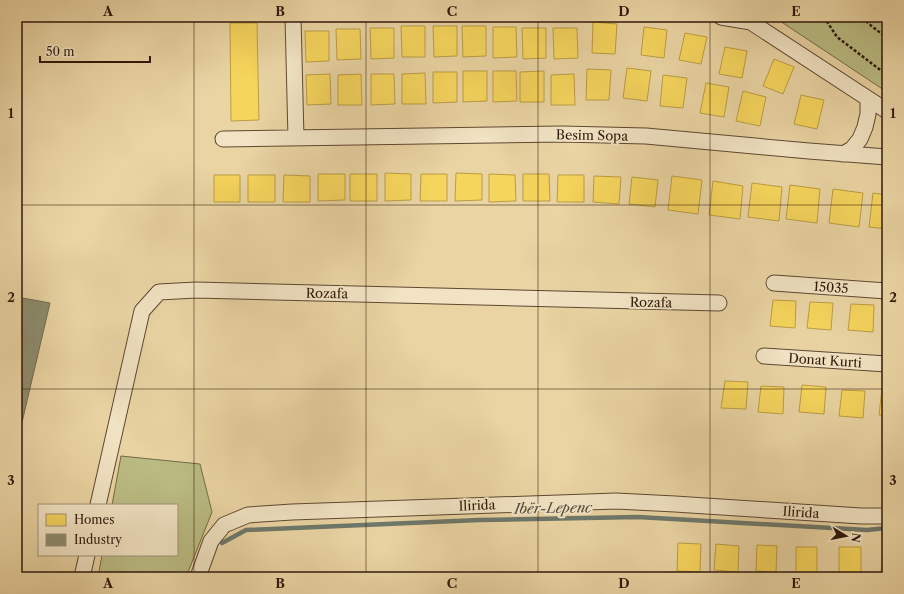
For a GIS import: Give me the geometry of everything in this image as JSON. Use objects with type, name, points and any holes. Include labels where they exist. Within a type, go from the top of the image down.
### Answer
[{"type":"street","points":[[293,17],[296,138]]},
{"type":"street","points":[[721,17],[747,20],[887,112]]},
{"type":"street","points":[[843,154],[852,149],[860,139],[865,128],[868,114],[868,99]]},
{"type":"street","name":"Besim Sopa","points":[[223,139],[562,134],[646,136],[887,157]]},
{"type":"street","name":"15035","points":[[774,283],[887,291]]},
{"type":"street","name":"Rozafa","points":[[98,504],[142,311],[160,292],[196,290],[719,304]]},
{"type":"street","name":"Donat Kurti","points":[[764,356],[887,364]]},
{"type":"street","name":"Ilirida","points":[[198,577],[211,541],[219,530],[224,525],[248,515],[292,512],[616,501],[861,516],[887,516]]},
{"type":"street","points":[[82,577],[87,556]]},
{"type":"path","points":[[824,17],[837,37],[887,75]]},
{"type":"path","points":[[863,17],[869,24],[887,38]]},
{"type":"green space","points":[[774,17],[887,17],[887,92]]},
{"type":"green space","points":[[121,456],[200,464],[212,512],[186,577],[98,577],[102,556],[178,556],[178,504],[112,504]]},
{"type":"building: Homes","points":[[593,22],[617,24],[615,54],[592,53]]},
{"type":"building: Homes","points":[[230,23],[257,23],[259,120],[231,121]]},
{"type":"building: Homes","points":[[401,26],[425,26],[425,57],[402,57]]},
{"type":"building: Homes","points":[[433,26],[457,26],[457,56],[434,57]]},
{"type":"building: Homes","points":[[462,26],[486,26],[486,56],[463,57]]},
{"type":"building: Homes","points":[[493,27],[516,27],[517,57],[493,58]]},
{"type":"building: Homes","points":[[644,27],[667,30],[664,58],[641,55]]},
{"type":"building: Homes","points":[[370,28],[394,28],[394,58],[371,59]]},
{"type":"building: Homes","points":[[522,28],[546,28],[546,58],[523,59]]},
{"type":"building: Homes","points":[[553,28],[577,28],[578,58],[554,59]]},
{"type":"building: Homes","points":[[336,29],[360,29],[361,59],[337,60]]},
{"type":"building: Homes","points":[[305,31],[329,31],[329,61],[306,62]]},
{"type":"building: Homes","points":[[685,33],[707,37],[701,64],[679,60]]},
{"type":"building: Homes","points":[[725,47],[747,51],[742,78],[719,74]]},
{"type":"building: Homes","points":[[774,59],[794,67],[783,94],[763,86]]},
{"type":"building: Homes","points":[[627,68],[651,71],[647,101],[623,98]]},
{"type":"building: Homes","points":[[587,69],[611,70],[609,100],[586,100]]},
{"type":"building: Homes","points":[[463,71],[487,71],[487,101],[463,102]]},
{"type":"building: Homes","points":[[493,71],[516,71],[517,101],[493,102]]},
{"type":"building: Homes","points":[[544,71],[544,102],[520,102],[520,72]]},
{"type":"building: Homes","points":[[433,72],[457,72],[457,102],[433,103]]},
{"type":"building: Homes","points":[[425,73],[426,104],[402,104],[402,74]]},
{"type":"building: Homes","points":[[330,74],[331,104],[307,105],[306,75]]},
{"type":"building: Homes","points":[[361,74],[362,105],[338,105],[338,75]]},
{"type":"building: Homes","points":[[371,74],[394,74],[395,104],[371,105]]},
{"type":"building: Homes","points":[[574,74],[575,105],[551,105],[551,75]]},
{"type":"building: Homes","points":[[663,75],[687,78],[683,108],[660,106]]},
{"type":"building: Homes","points":[[706,83],[729,87],[724,117],[700,113]]},
{"type":"building: Homes","points":[[743,91],[766,97],[760,126],[736,121]]},
{"type":"building: Homes","points":[[801,95],[824,100],[817,129],[794,124]]},
{"type":"building: Homes","points":[[385,173],[411,174],[411,200],[385,201]]},
{"type":"building: Homes","points":[[456,173],[482,174],[482,200],[455,201]]},
{"type":"building: Homes","points":[[318,174],[345,174],[345,200],[318,201]]},
{"type":"building: Homes","points":[[350,174],[377,174],[377,201],[350,201]]},
{"type":"building: Homes","points":[[421,174],[447,174],[447,201],[420,201]]},
{"type":"building: Homes","points":[[489,174],[515,175],[516,201],[489,202]]},
{"type":"building: Homes","points":[[523,174],[549,174],[550,201],[523,201]]},
{"type":"building: Homes","points":[[214,175],[240,175],[240,202],[214,202]]},
{"type":"building: Homes","points":[[248,175],[275,175],[275,202],[248,202]]},
{"type":"building: Homes","points":[[284,175],[310,176],[310,202],[283,202]]},
{"type":"building: Homes","points":[[558,175],[584,175],[584,202],[557,202]]},
{"type":"building: Homes","points":[[594,176],[621,177],[619,204],[593,202]]},
{"type":"building: Homes","points":[[672,176],[702,180],[698,214],[668,210]]},
{"type":"building: Homes","points":[[632,177],[658,180],[655,207],[629,204]]},
{"type":"building: Homes","points":[[713,181],[743,186],[740,219],[709,215]]},
{"type":"building: Homes","points":[[752,183],[782,187],[779,221],[748,217]]},
{"type":"building: Homes","points":[[790,185],[820,189],[817,223],[786,219]]},
{"type":"building: Homes","points":[[833,189],[863,193],[859,227],[829,223]]},
{"type":"building: Homes","points":[[873,193],[887,195],[887,229],[869,227]]},
{"type":"building: Homes","points":[[773,300],[796,301],[795,328],[770,326]]},
{"type":"building: Homes","points":[[810,302],[833,303],[831,330],[807,328]]},
{"type":"building: Homes","points":[[851,304],[874,305],[873,332],[848,330]]},
{"type":"building: Homes","points":[[725,381],[748,382],[746,409],[721,408]]},
{"type":"building: Homes","points":[[802,385],[826,387],[824,414],[799,412]]},
{"type":"building: Homes","points":[[761,386],[784,387],[783,414],[758,412]]},
{"type":"building: Homes","points":[[882,389],[887,389],[887,416],[879,415]]},
{"type":"building: Homes","points":[[842,390],[865,391],[863,418],[839,416]]},
{"type":"building: Homes","points":[[678,543],[701,544],[700,572],[677,571]]},
{"type":"building: Homes","points":[[716,544],[739,546],[738,572],[714,570]]},
{"type":"building: Homes","points":[[757,545],[777,546],[776,572],[756,571]]},
{"type":"building: Homes","points":[[883,546],[887,546],[887,574],[881,573]]},
{"type":"building: Homes","points":[[796,547],[817,547],[817,574],[796,574]]},
{"type":"building: Homes","points":[[839,547],[861,547],[861,574],[839,573]]},
{"type":"building: Industry","points":[[17,297],[50,303],[19,435],[17,435]]},
{"type":"waterway","name":"Ibër-Lepenc","points":[[222,543],[246,530],[479,520],[638,517],[867,530],[887,528]]}]
